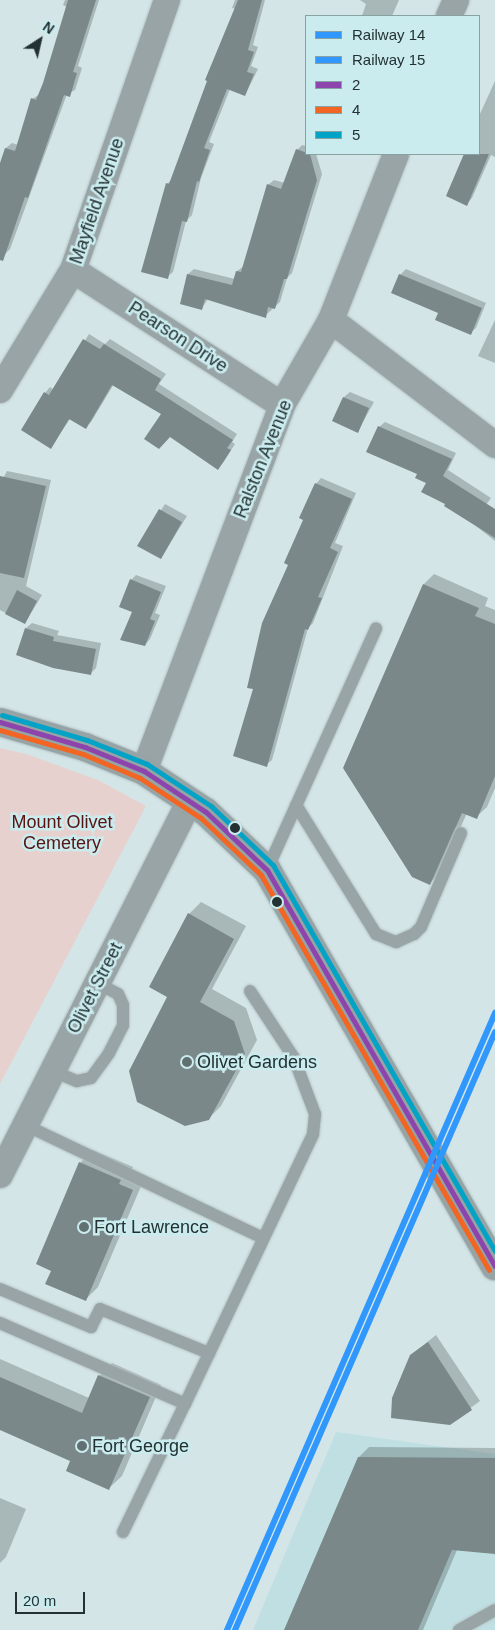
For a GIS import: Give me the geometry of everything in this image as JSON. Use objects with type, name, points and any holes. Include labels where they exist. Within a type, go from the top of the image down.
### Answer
[{"type":"street","name":"Mayfield Avenue","points":[[0,390],[73,270],[168,0]]},
{"type":"street","points":[[449,15],[456,0]]},
{"type":"street","name":"Ralston Avenue","points":[[144,771],[282,405],[332,320],[396,155]]},
{"type":"street","name":"Pearson Drive","points":[[73,270],[282,405]]},
{"type":"street","points":[[332,320],[495,445]]},
{"type":"street","points":[[0,722],[85,747],[144,771],[206,812],[267,870],[495,1266]]},
{"type":"street","name":"Olivet Street","points":[[0,1176],[190,801]]},
{"type":"lane","points":[[267,870],[376,629]]},
{"type":"lane","points":[[296,805],[376,934],[396,942],[414,934],[421,927],[461,833]]},
{"type":"lane","points":[[53,1071],[77,1081],[91,1078],[109,1053],[123,1026],[123,1005],[118,994],[97,983]]},
{"type":"lane","points":[[123,1532],[313,1134],[315,1114],[294,1058],[250,990]]},
{"type":"lane","points":[[25,1125],[263,1238]]},
{"type":"lane","points":[[0,1289],[91,1328],[100,1309],[209,1353]]},
{"type":"lane","points":[[0,1323],[185,1404]]},
{"type":"lane","points":[[459,1630],[495,1610]]},
{"type":"shaded area","points":[[336,1432],[495,1454],[495,1630],[253,1630]]},
{"type":"green space","name":"Mount Olivet Cemetery","points":[[0,748],[26,754],[98,780],[146,806],[0,1084]]},
{"type":"building","points":[[68,0],[96,0],[73,72],[77,73],[70,97],[64,95],[28,198],[25,197],[3,261],[0,260],[0,163],[5,148],[15,151],[31,98],[36,100],[43,83]]},
{"type":"building","points":[[238,0],[262,0],[248,50],[254,52],[247,72],[254,74],[245,96],[227,89],[204,148],[210,150],[199,182],[197,181],[187,222],[182,221],[168,279],[141,272],[166,183],[169,184],[207,81],[205,80]]},
{"type":"building","points":[[296,149],[305,152],[305,155],[310,155],[317,180],[287,279],[284,279],[275,309],[268,307],[266,318],[205,299],[202,310],[180,304],[187,274],[232,285],[236,271],[241,272],[267,184],[281,189]]},
{"type":"building","points":[[489,154],[467,206],[446,196],[464,155]]},
{"type":"building","points":[[399,274],[482,308],[471,335],[435,320],[438,313],[391,293]]},
{"type":"building","points":[[83,339],[100,349],[104,344],[161,379],[155,390],[233,440],[227,448],[231,450],[218,470],[170,437],[159,449],[144,439],[161,414],[112,385],[86,429],[69,419],[51,449],[21,430],[44,392],[49,395]]},
{"type":"building","points":[[343,397],[369,408],[358,433],[332,421]]},
{"type":"building","points":[[378,426],[452,459],[443,476],[495,509],[495,538],[444,506],[445,504],[421,492],[426,483],[415,478],[417,474],[366,452]]},
{"type":"building","points":[[0,476],[46,486],[24,578],[0,573]]},
{"type":"building","points":[[315,483],[352,499],[330,548],[338,552],[318,597],[322,598],[308,630],[305,629],[267,767],[233,756],[253,689],[247,688],[262,623],[288,565],[284,563],[303,520],[299,518]]},
{"type":"building","points":[[159,509],[182,522],[161,559],[137,546]]},
{"type":"building","points":[[130,579],[161,592],[150,619],[155,621],[145,646],[120,640],[132,612],[119,607]]},
{"type":"building","points":[[423,584],[479,608],[475,616],[495,624],[495,776],[477,819],[462,813],[430,885],[412,877],[343,768]]},
{"type":"building","points":[[17,590],[37,601],[25,624],[5,614]]},
{"type":"building","points":[[25,628],[54,637],[53,641],[96,649],[91,675],[53,668],[16,655]]},
{"type":"building","name":"Olivet Gardens","points":[[188,913],[234,939],[200,1002],[234,1021],[245,1054],[209,1120],[185,1126],[137,1102],[129,1071],[167,997],[149,987]]},
{"type":"building","name":"Fort Lawrence","points":[[79,1162],[121,1180],[119,1184],[133,1190],[86,1301],[45,1284],[51,1271],[36,1264]]},
{"type":"building","points":[[428,1342],[472,1410],[450,1425],[391,1418],[392,1398],[410,1355]]},
{"type":"building","name":"Fort George","points":[[98,1375],[150,1397],[109,1490],[66,1471],[70,1461],[0,1430],[0,1377],[82,1413]]},
{"type":"building","points":[[358,1457],[495,1458],[495,1554],[452,1550],[418,1630],[284,1630]]},
{"type":"rail line","name":"14","points":[[227,1630],[495,1013]]},
{"type":"rail line","name":"15","points":[[235,1630],[495,1032]]},
{"type":"transit line","name":"5","points":[[2,715],[87,740],[147,764],[211,806],[273,865],[495,1251]]},
{"type":"transit line","name":"2","points":[[0,722],[85,747],[144,771],[206,812],[267,870],[495,1266]]},
{"type":"transit line","name":"4","points":[[0,730],[83,754],[140,778],[201,818],[261,875],[489,1270]]},
{"type":"place","name":"Olivet Gardens","points":[[187,1062]]},
{"type":"place","name":"Fort Lawrence","points":[[84,1227]]},
{"type":"place","name":"Fort George","points":[[82,1446]]}]
